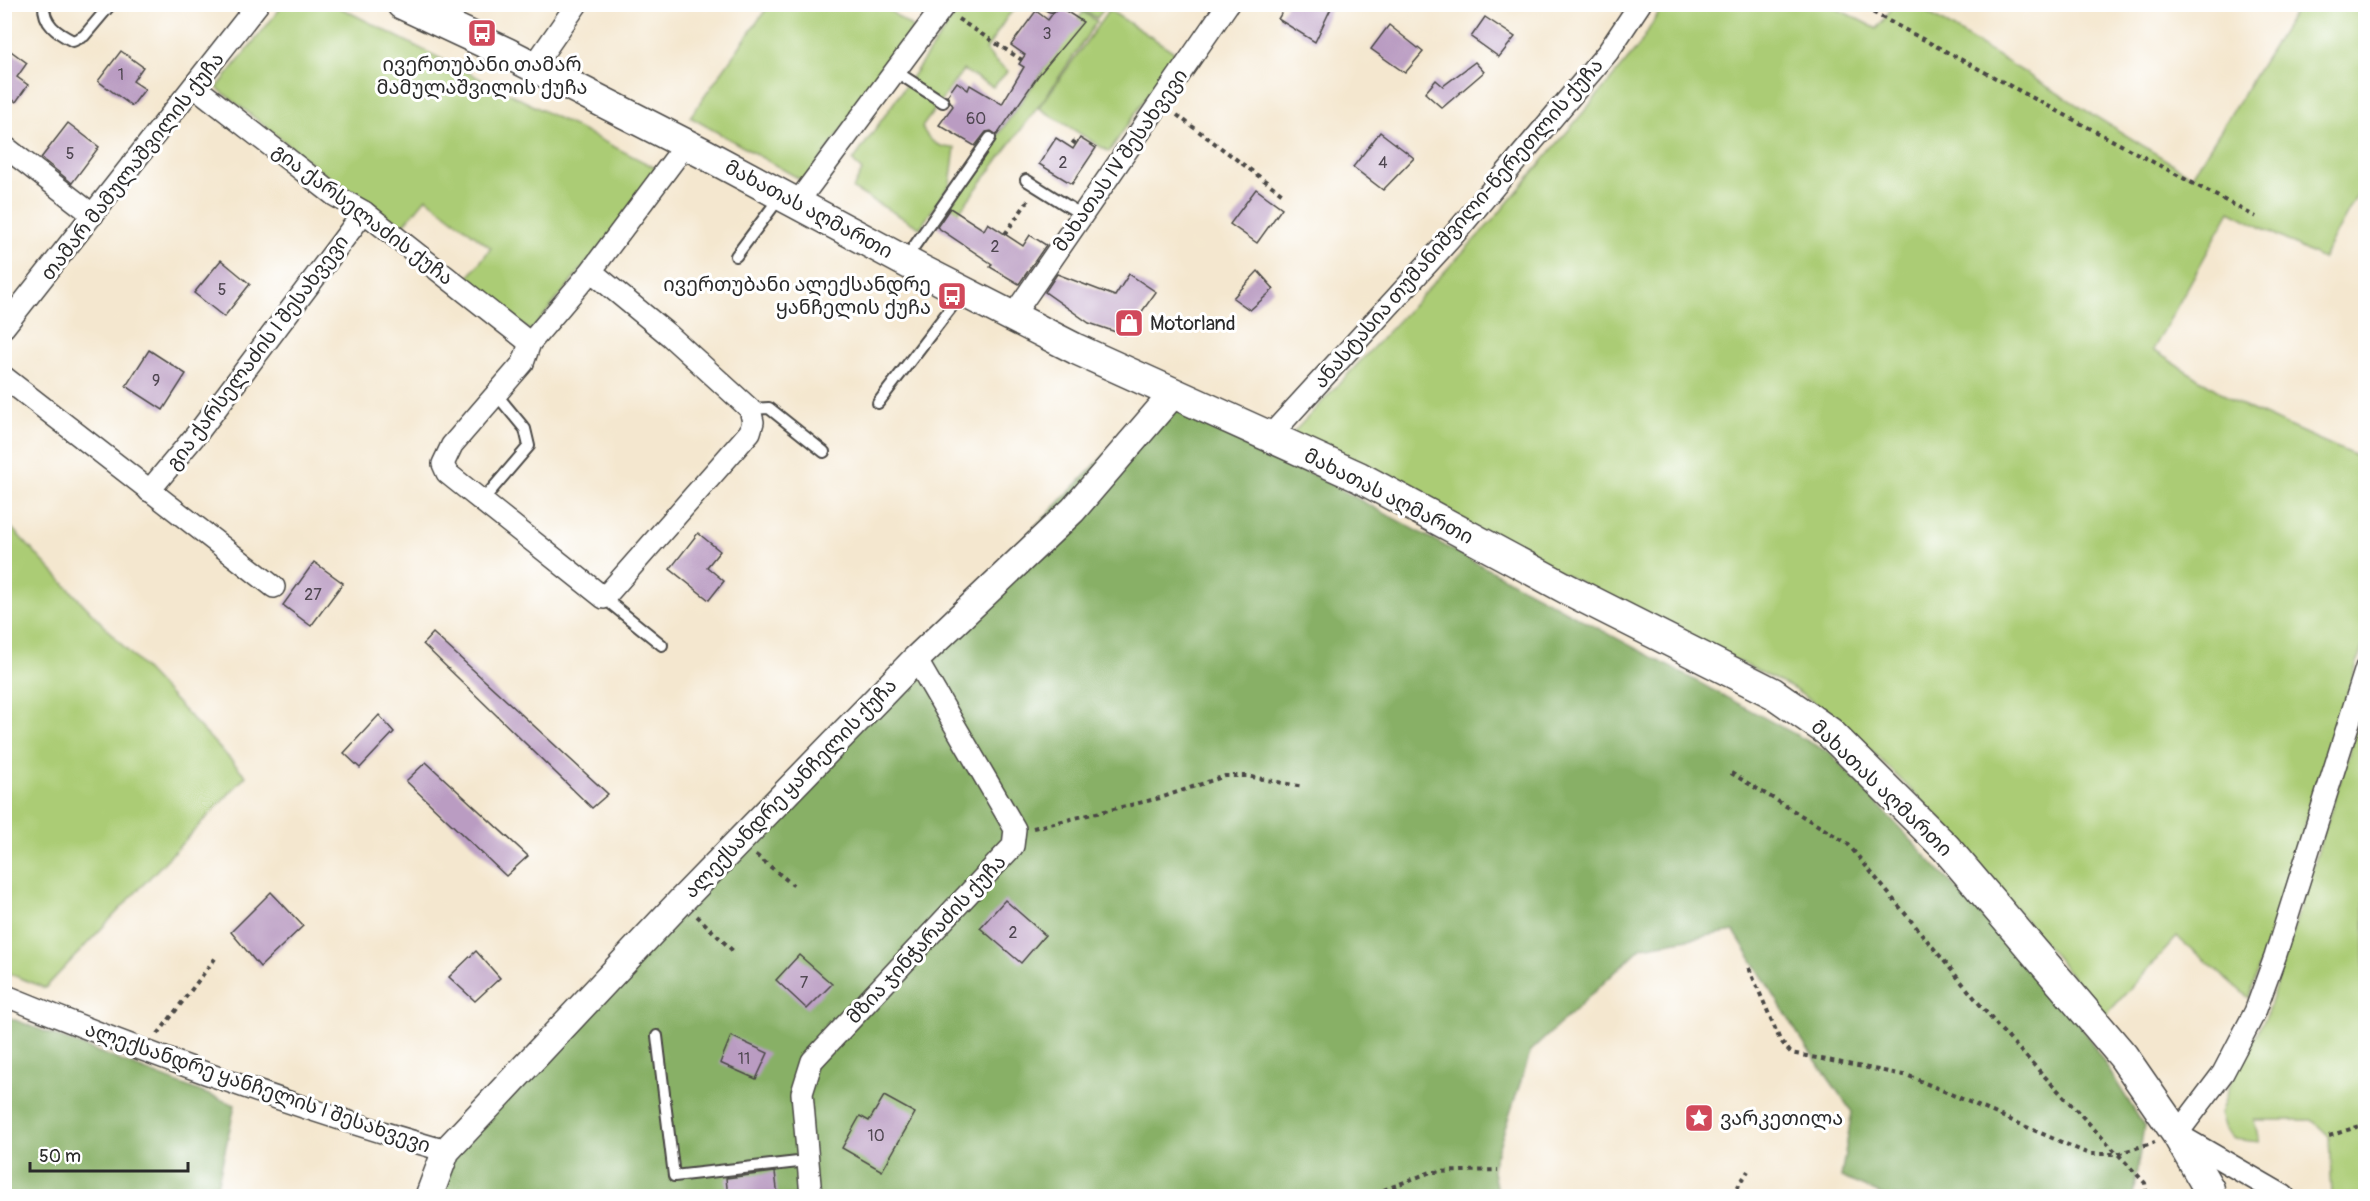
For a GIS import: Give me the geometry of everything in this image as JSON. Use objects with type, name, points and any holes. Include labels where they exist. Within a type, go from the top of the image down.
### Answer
[{"type":"main road","name":"მახათას აღმართი","points":[[402,4],[534,66],[686,144],[963,292],[1173,394],[1359,477],[1569,590],[1773,693],[1829,732],[1946,848],[2123,1056],[2177,1134],[2209,1190],[2210,1197]]},
{"type":"street","name":"თამარ მამულაშვილის ქუჩა","points":[[4,327],[258,4]]},
{"type":"street","points":[[534,66],[577,4]]},
{"type":"street","name":"მახათას IV შესახვევი","points":[[1012,316],[1228,4]]},
{"type":"street","name":"ანასტასია თუმანიშვილი-წერეთლის ქუჩა","points":[[1269,437],[1459,228],[1608,52],[1640,4]]},
{"type":"street","points":[[789,198],[895,71],[943,7]]},
{"type":"street","name":"გია ქარსელაძის ქუჩა","points":[[195,87],[334,195],[364,212],[530,343]]},
{"type":"street","points":[[591,271],[670,336],[750,409],[753,422],[750,432],[604,598],[447,473],[443,464],[446,453],[523,363],[530,343],[591,271],[686,144]]},
{"type":"street","points":[[4,146],[93,215]]},
{"type":"street","name":"გია ქარსელაძის I შესახვევი","points":[[149,491],[200,430],[364,212]]},
{"type":"street","points":[[4,377],[274,587]]},
{"type":"street","name":"ალექსანდრე ყანჩელის ქუჩა","points":[[429,1197],[446,1151],[681,901],[916,659],[1074,510],[1173,394]]},
{"type":"street","points":[[916,659],[1016,829]]},
{"type":"street","points":[[2284,1197],[2177,1134],[2223,1073],[2255,1012],[2275,957],[2366,668]]},
{"type":"street","name":"მზია ჯინჭარაძის ქუჩა","points":[[811,1197],[802,1093],[812,1061],[1012,846],[1016,829]]},
{"type":"street","name":"ალექსანდრე ყანჩელის I შესახვევი","points":[[4,995],[144,1052],[364,1128],[446,1151]]},
{"type":"lane","points":[[44,4],[47,23],[58,34],[73,41],[84,36],[111,4]]},
{"type":"lane","points":[[895,71],[943,102]]},
{"type":"lane","points":[[904,261],[990,138]]},
{"type":"lane","points":[[1026,180],[1082,215]]},
{"type":"lane","points":[[736,256],[789,198]]},
{"type":"lane","points":[[878,403],[963,292]]},
{"type":"lane","points":[[482,501],[529,446],[525,429],[496,394]]},
{"type":"lane","points":[[750,409],[769,408],[824,452]]},
{"type":"lane","points":[[604,598],[662,645]]},
{"type":"lane","points":[[657,1036],[674,1176],[807,1161]]},
{"type":"path","points":[[1857,4],[2256,217]]},
{"type":"path","points":[[943,7],[1022,60]]},
{"type":"path","points":[[1159,102],[1284,195]]},
{"type":"path","points":[[1005,234],[1038,187]]},
{"type":"path","points":[[1731,773],[1847,843],[2000,1029],[2145,1184],[2146,1197]]},
{"type":"path","points":[[1016,829],[1043,828],[1136,804],[1225,776],[1247,776],[1303,787]]},
{"type":"path","points":[[739,841],[793,885]]},
{"type":"path","points":[[681,901],[735,953]]},
{"type":"path","points":[[144,1052],[217,956]]},
{"type":"path","points":[[1749,968],[1780,1040],[1791,1053],[1909,1076],[2089,1154],[2117,1154],[2177,1134]]},
{"type":"path","points":[[2328,1136],[2366,1124]]},
{"type":"path","points":[[1377,1197],[1381,1191],[1431,1172],[1498,1170]]},
{"type":"path","points":[[1732,1197],[1748,1171]]},
{"type":"green space","points":[[1107,4],[1097,18],[1071,5]]},
{"type":"green space","points":[[283,5],[335,5],[656,168],[648,188],[531,331],[463,284],[491,248],[426,198],[398,232],[217,88]]},
{"type":"green space","points":[[769,5],[882,5],[913,28],[805,182],[690,117]]},
{"type":"green space","points":[[962,5],[1020,5],[1007,17],[986,50],[1008,71],[993,87],[963,70],[922,127],[935,143],[955,148],[950,184],[920,228],[853,189],[862,171],[853,161]]},
{"type":"green space","points":[[1663,5],[1830,5],[1877,29],[1894,5],[1929,5],[1925,11],[2192,176],[2299,5],[2365,5],[2365,181],[2322,259],[2230,211],[2153,350],[2239,404],[2365,460],[2365,639],[2249,998],[2177,937],[2105,1016],[1946,825],[1842,721],[1792,688],[1289,437],[1494,219],[1639,46]]},
{"type":"green space","points":[[1109,10],[1176,53],[1109,152],[1039,108]]},
{"type":"green space","points":[[1083,12],[1097,21],[1047,95],[959,212],[950,205]]},
{"type":"green space","points":[[1163,394],[1830,753],[2075,1016],[2144,1126],[2133,1196],[1885,1196],[1841,1177],[1852,1112],[1803,1042],[1734,931],[1642,947],[1531,1051],[1492,1167],[1498,1196],[434,1196],[455,1133]]},
{"type":"green space","points":[[4,520],[246,776],[45,988],[5,972]]},
{"type":"green space","points":[[2364,705],[2365,1196],[2332,1196],[2329,1136],[2312,1120],[2254,1120],[2259,1142],[2234,1139],[2225,1129],[2220,1114],[2232,1079],[2266,1016]]},
{"type":"green space","points":[[5,1016],[235,1105],[215,1196],[5,1196]]},
{"type":"building","points":[[1287,4],[1333,4],[1315,42],[1278,19]]},
{"type":"building","points":[[1058,6],[1083,22],[1038,76],[997,135],[991,131],[986,132],[975,146],[939,125],[953,106],[947,96],[957,82],[968,90],[970,85],[1002,104],[1024,67],[1019,64],[1025,55],[1011,45],[1036,11],[1048,20]]},
{"type":"building","points":[[1485,17],[1515,37],[1499,57],[1471,37]]},
{"type":"building","points":[[1389,25],[1423,52],[1405,73],[1371,49]]},
{"type":"building","points":[[4,46],[27,63],[17,77],[28,85],[16,102],[4,93]]},
{"type":"building","points":[[121,51],[143,67],[133,81],[145,89],[132,106],[98,81]]},
{"type":"building","points":[[1475,62],[1484,72],[1442,108],[1425,93],[1436,80],[1443,86]]},
{"type":"building","points":[[68,123],[99,147],[72,183],[41,158]]},
{"type":"building","points":[[1380,132],[1414,158],[1383,190],[1353,167]]},
{"type":"building","points":[[1056,138],[1073,149],[1080,138],[1096,148],[1072,184],[1039,164]]},
{"type":"building","points":[[1256,189],[1282,208],[1257,243],[1230,224]]},
{"type":"building","points":[[950,208],[984,230],[988,223],[1023,246],[1030,235],[1046,245],[1019,284],[990,267],[992,264],[937,227]]},
{"type":"building","points":[[221,260],[250,284],[224,317],[194,293]]},
{"type":"building","points":[[1258,271],[1274,289],[1250,310],[1233,298]]},
{"type":"building","points":[[1057,274],[1115,296],[1129,274],[1156,292],[1125,335],[1089,323],[1045,292]]},
{"type":"building","points":[[149,350],[186,374],[163,410],[126,386]]},
{"type":"building","points":[[698,533],[720,551],[707,567],[724,581],[709,600],[670,569]]},
{"type":"building","points":[[314,562],[343,583],[311,626],[283,605]]},
{"type":"building","points":[[433,633],[608,794],[592,808],[423,644]]},
{"type":"building","points":[[379,715],[394,732],[360,768],[344,753]]},
{"type":"building","points":[[426,762],[528,856],[506,876],[406,781]]},
{"type":"building","points":[[271,892],[303,926],[260,967],[231,932]]},
{"type":"building","points":[[1005,900],[1045,935],[1021,963],[980,928]]},
{"type":"building","points":[[476,951],[500,978],[475,1001],[449,977]]},
{"type":"building","points":[[799,955],[832,984],[807,1009],[776,980]]},
{"type":"building","points":[[731,1036],[768,1053],[756,1079],[720,1063]]},
{"type":"building","points":[[884,1096],[915,1113],[882,1171],[842,1148],[860,1116],[869,1121]]},
{"type":"building","points":[[775,1172],[778,1197],[728,1197],[726,1178]]},
{"type":"place","name":"ივერთუბანი თამარ მამულაშვილის ქუჩა","points":[[482,33]]},
{"type":"place","name":"ივერთუბანი ალექსანდრე ყანჩელის ქუჩა","points":[[952,296]]},
{"type":"place","name":"Motorland","points":[[1129,323]]},
{"type":"place","name":"ვარკეთილა","points":[[1699,1118]]}]
